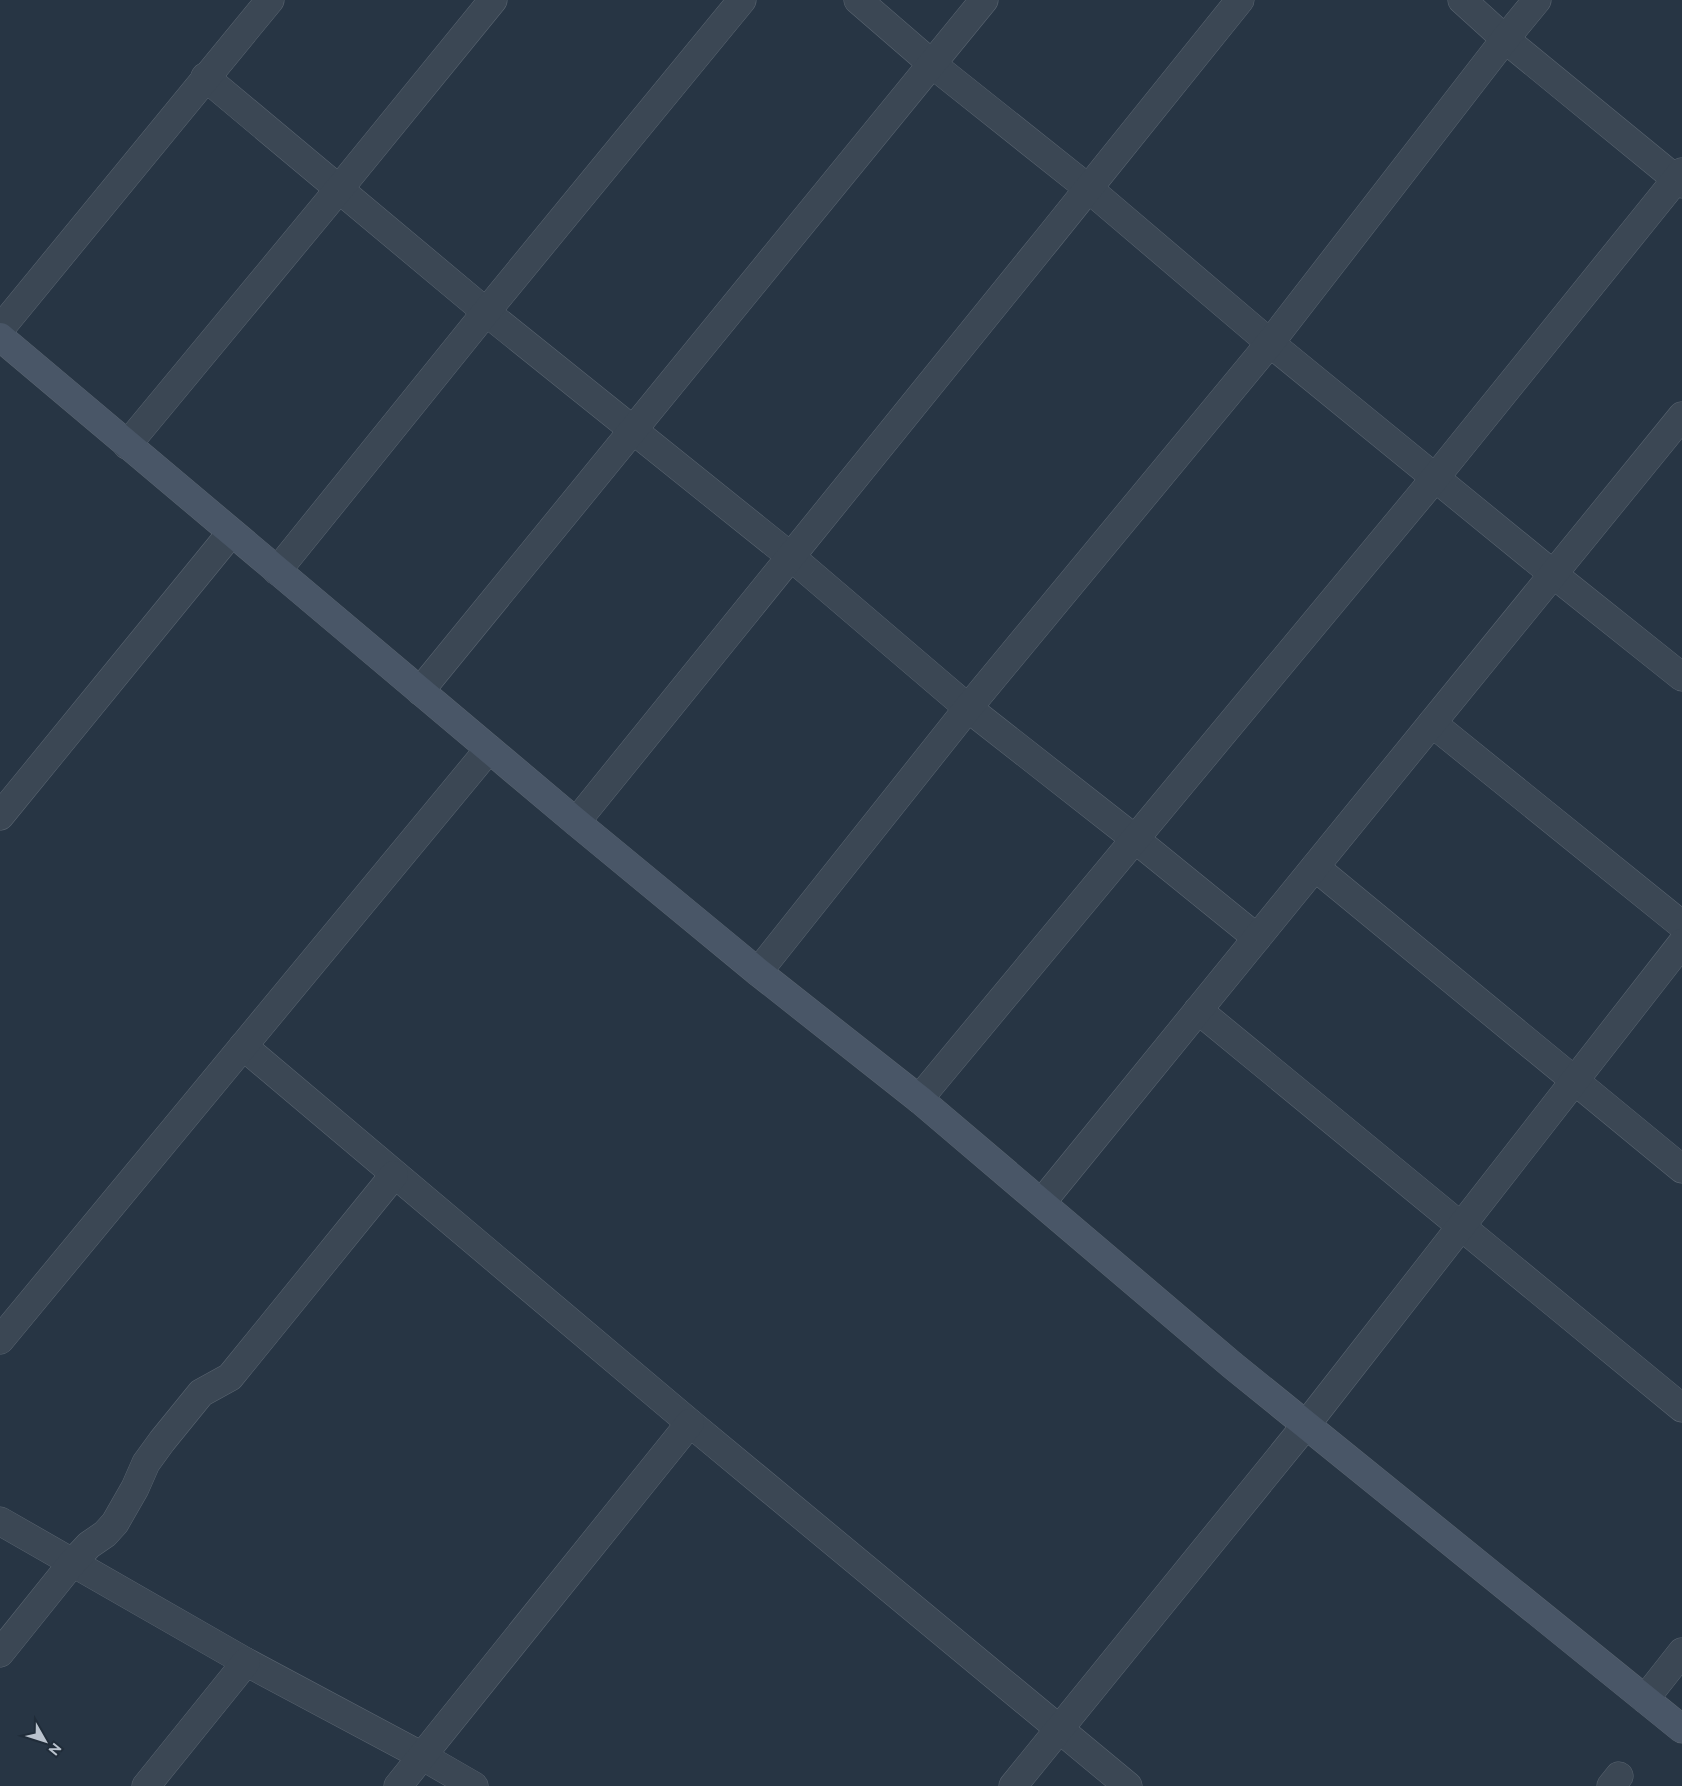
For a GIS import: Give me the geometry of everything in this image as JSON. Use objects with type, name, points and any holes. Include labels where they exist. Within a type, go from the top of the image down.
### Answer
[{"type":"main road","points":[[0,337],[576,822],[758,972],[919,1099],[1232,1365],[1682,1729]]},
{"type":"street","points":[[0,330],[205,77],[270,0]]},
{"type":"street","points":[[127,445],[493,0]]},
{"type":"street","points":[[277,571],[742,0]]},
{"type":"street","points":[[858,0],[932,64],[1089,190],[1434,478],[1682,677]]},
{"type":"street","points":[[420,691],[984,0]]},
{"type":"street","points":[[576,822],[1089,190],[1240,0]]},
{"type":"street","points":[[919,1099],[1680,178],[1505,39],[1462,0]]},
{"type":"street","points":[[758,972],[968,708],[1270,343],[1505,39],[1538,0]]},
{"type":"street","points":[[205,77],[486,312],[790,556],[968,708],[1257,938]]},
{"type":"street","points":[[1042,1202],[1682,416]]},
{"type":"street","points":[[0,816],[231,533]]},
{"type":"street","points":[[1432,723],[1682,925]]},
{"type":"street","points":[[0,1340],[489,749]]},
{"type":"street","points":[[1314,867],[1682,1169]]},
{"type":"street","points":[[1013,1786],[1306,1425],[1682,943]]},
{"type":"street","points":[[1198,1010],[1682,1408]]},
{"type":"street","points":[[243,1046],[690,1423],[1128,1786]]},
{"type":"street","points":[[0,1653],[73,1562],[89,1545],[115,1523],[135,1488],[146,1463],[201,1393],[230,1377],[235,1372],[394,1175]]},
{"type":"street","points":[[398,1786],[690,1423]]},
{"type":"street","points":[[0,1520],[246,1662],[422,1756],[474,1786]]},
{"type":"street","points":[[1645,1699],[1682,1652]]},
{"type":"street","points":[[146,1786],[246,1662]]}]
